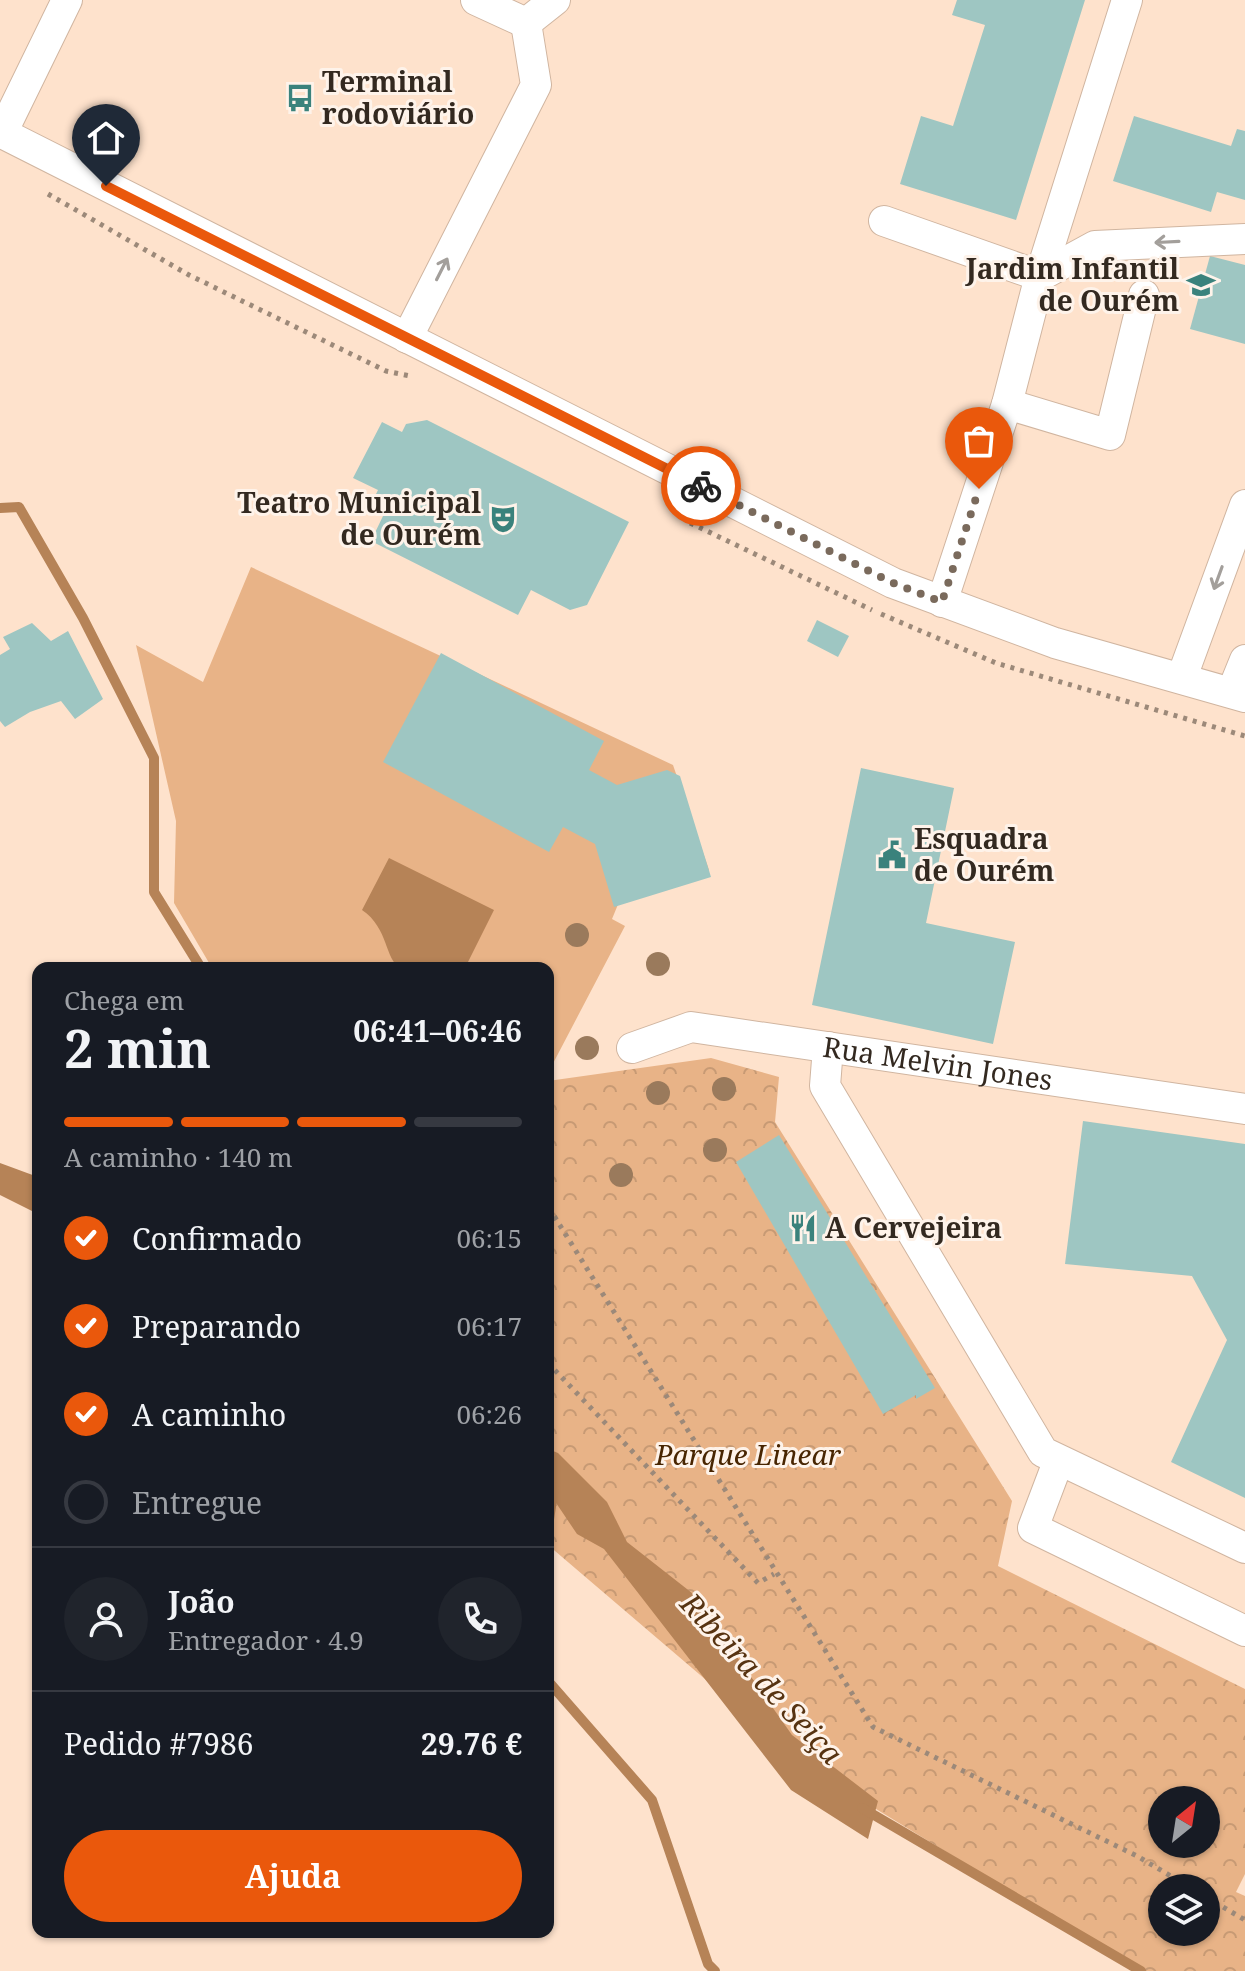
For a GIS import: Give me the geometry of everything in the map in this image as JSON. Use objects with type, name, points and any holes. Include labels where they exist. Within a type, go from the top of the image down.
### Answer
[{"type":"street","points":[[67,0],[1,133],[893,583],[1055,643],[1238,695],[1245,660]]},
{"type":"street","points":[[476,0],[526,23]]},
{"type":"street","points":[[526,23],[555,0]]},
{"type":"street","points":[[942,602],[1007,404],[1040,276],[1127,0]]},
{"type":"street","points":[[407,338],[536,85],[526,23]]},
{"type":"street","points":[[884,221],[1040,276],[1095,246],[1245,239]]},
{"type":"street","points":[[1007,404],[1110,435],[1144,295]]},
{"type":"street","points":[[1182,677],[1245,505]]},
{"type":"street","name":"Rua Melvin Jones","points":[[632,1048],[691,1027],[1245,1109]]},
{"type":"street","points":[[828,1047],[825,1086],[1043,1452],[1058,1462],[1245,1548]]},
{"type":"street","points":[[1058,1462],[1033,1528],[1245,1631]]},
{"type":"path","points":[[554,1216],[774,1574],[873,1727],[1137,1856],[1167,1874]]},
{"type":"path","points":[[554,1369],[758,1583],[774,1574]]},
{"type":"path","points":[[1220,1905],[1245,1920]]},
{"type":"green space","points":[[251,567],[673,765],[709,870],[619,902],[612,919],[625,926],[554,1062],[554,962],[208,962],[174,903],[176,821],[136,645],[203,682]]},
{"type":"green space","name":"Parque Linear","points":[[711,1058],[779,1077],[775,1122],[1012,1501],[998,1566],[1245,1689],[1245,1874],[1236,1892],[1245,1896],[1245,1971],[1141,1971],[809,1768],[554,1550],[554,1080]]},
{"type":"shaded area","points":[[389,858],[494,910],[468,962],[394,962],[382,934],[371,917],[362,910]]},
{"type":"shaded area","points":[[0,1163],[32,1175],[32,1211],[0,1195]]},
{"type":"shaded area","points":[[554,1451],[607,1502],[627,1542],[692,1593],[792,1735],[878,1801],[868,1839],[791,1790],[604,1549],[577,1534],[554,1500]]},
{"type":"building","points":[[957,0],[1085,0],[1016,220],[900,184],[921,116],[953,126],[985,25],[952,15]]},
{"type":"building","points":[[1134,116],[1231,146],[1237,129],[1245,131],[1245,200],[1217,192],[1211,212],[1113,181]]},
{"type":"building","points":[[1210,256],[1245,265],[1245,344],[1190,329]]},
{"type":"building","name":"Teatro Municipal de Ourém","points":[[427,420],[629,522],[587,605],[570,610],[531,590],[518,615],[371,541],[383,516],[379,514],[375,496],[378,490],[353,478],[382,422],[402,432],[406,424]]},
{"type":"building","points":[[817,620],[849,636],[838,657],[807,641]]},
{"type":"building","points":[[32,623],[51,641],[68,631],[103,699],[75,719],[61,701],[30,712],[5,727],[0,721],[0,655],[10,649],[3,637]]},
{"type":"building","points":[[441,653],[604,741],[589,770],[617,785],[667,770],[680,776],[711,877],[614,907],[595,844],[563,827],[549,852],[383,762]]},
{"type":"building","name":"Esquadra de Ourém","points":[[861,768],[954,788],[926,923],[1015,942],[993,1044],[812,1005]]},
{"type":"building","points":[[1083,1121],[1245,1144],[1245,1498],[1171,1462],[1227,1340],[1192,1276],[1065,1264]]},
{"type":"building","points":[[779,1135],[935,1388],[883,1414],[736,1162]]},
{"type":"waterway","points":[[0,508],[19,507],[83,618],[154,758],[154,892],[197,962]]},
{"type":"waterway","points":[[554,1688],[652,1800],[708,1964],[715,1971]]},
{"type":"waterway","name":"Ribeira de Seiça","points":[[862,1808],[1141,1971]]},
{"type":"way so far","points":[[701,486],[893,583],[942,602],[979,489]]},
{"type":"place","name":"Terminal rodoviário","points":[[300,98]]},
{"type":"place","name":"Jardim Infantil de Ourém","points":[[1201,285]]},
{"type":"place","name":"Teatro Municipal de Ourém","points":[[503,519]]},
{"type":"place","name":"Esquadra de Ourém","points":[[892,855]]},
{"type":"place","name":"A Cervejeira","points":[[803,1228]]},
{"type":"route","points":[[106,186],[701,486]]}]
